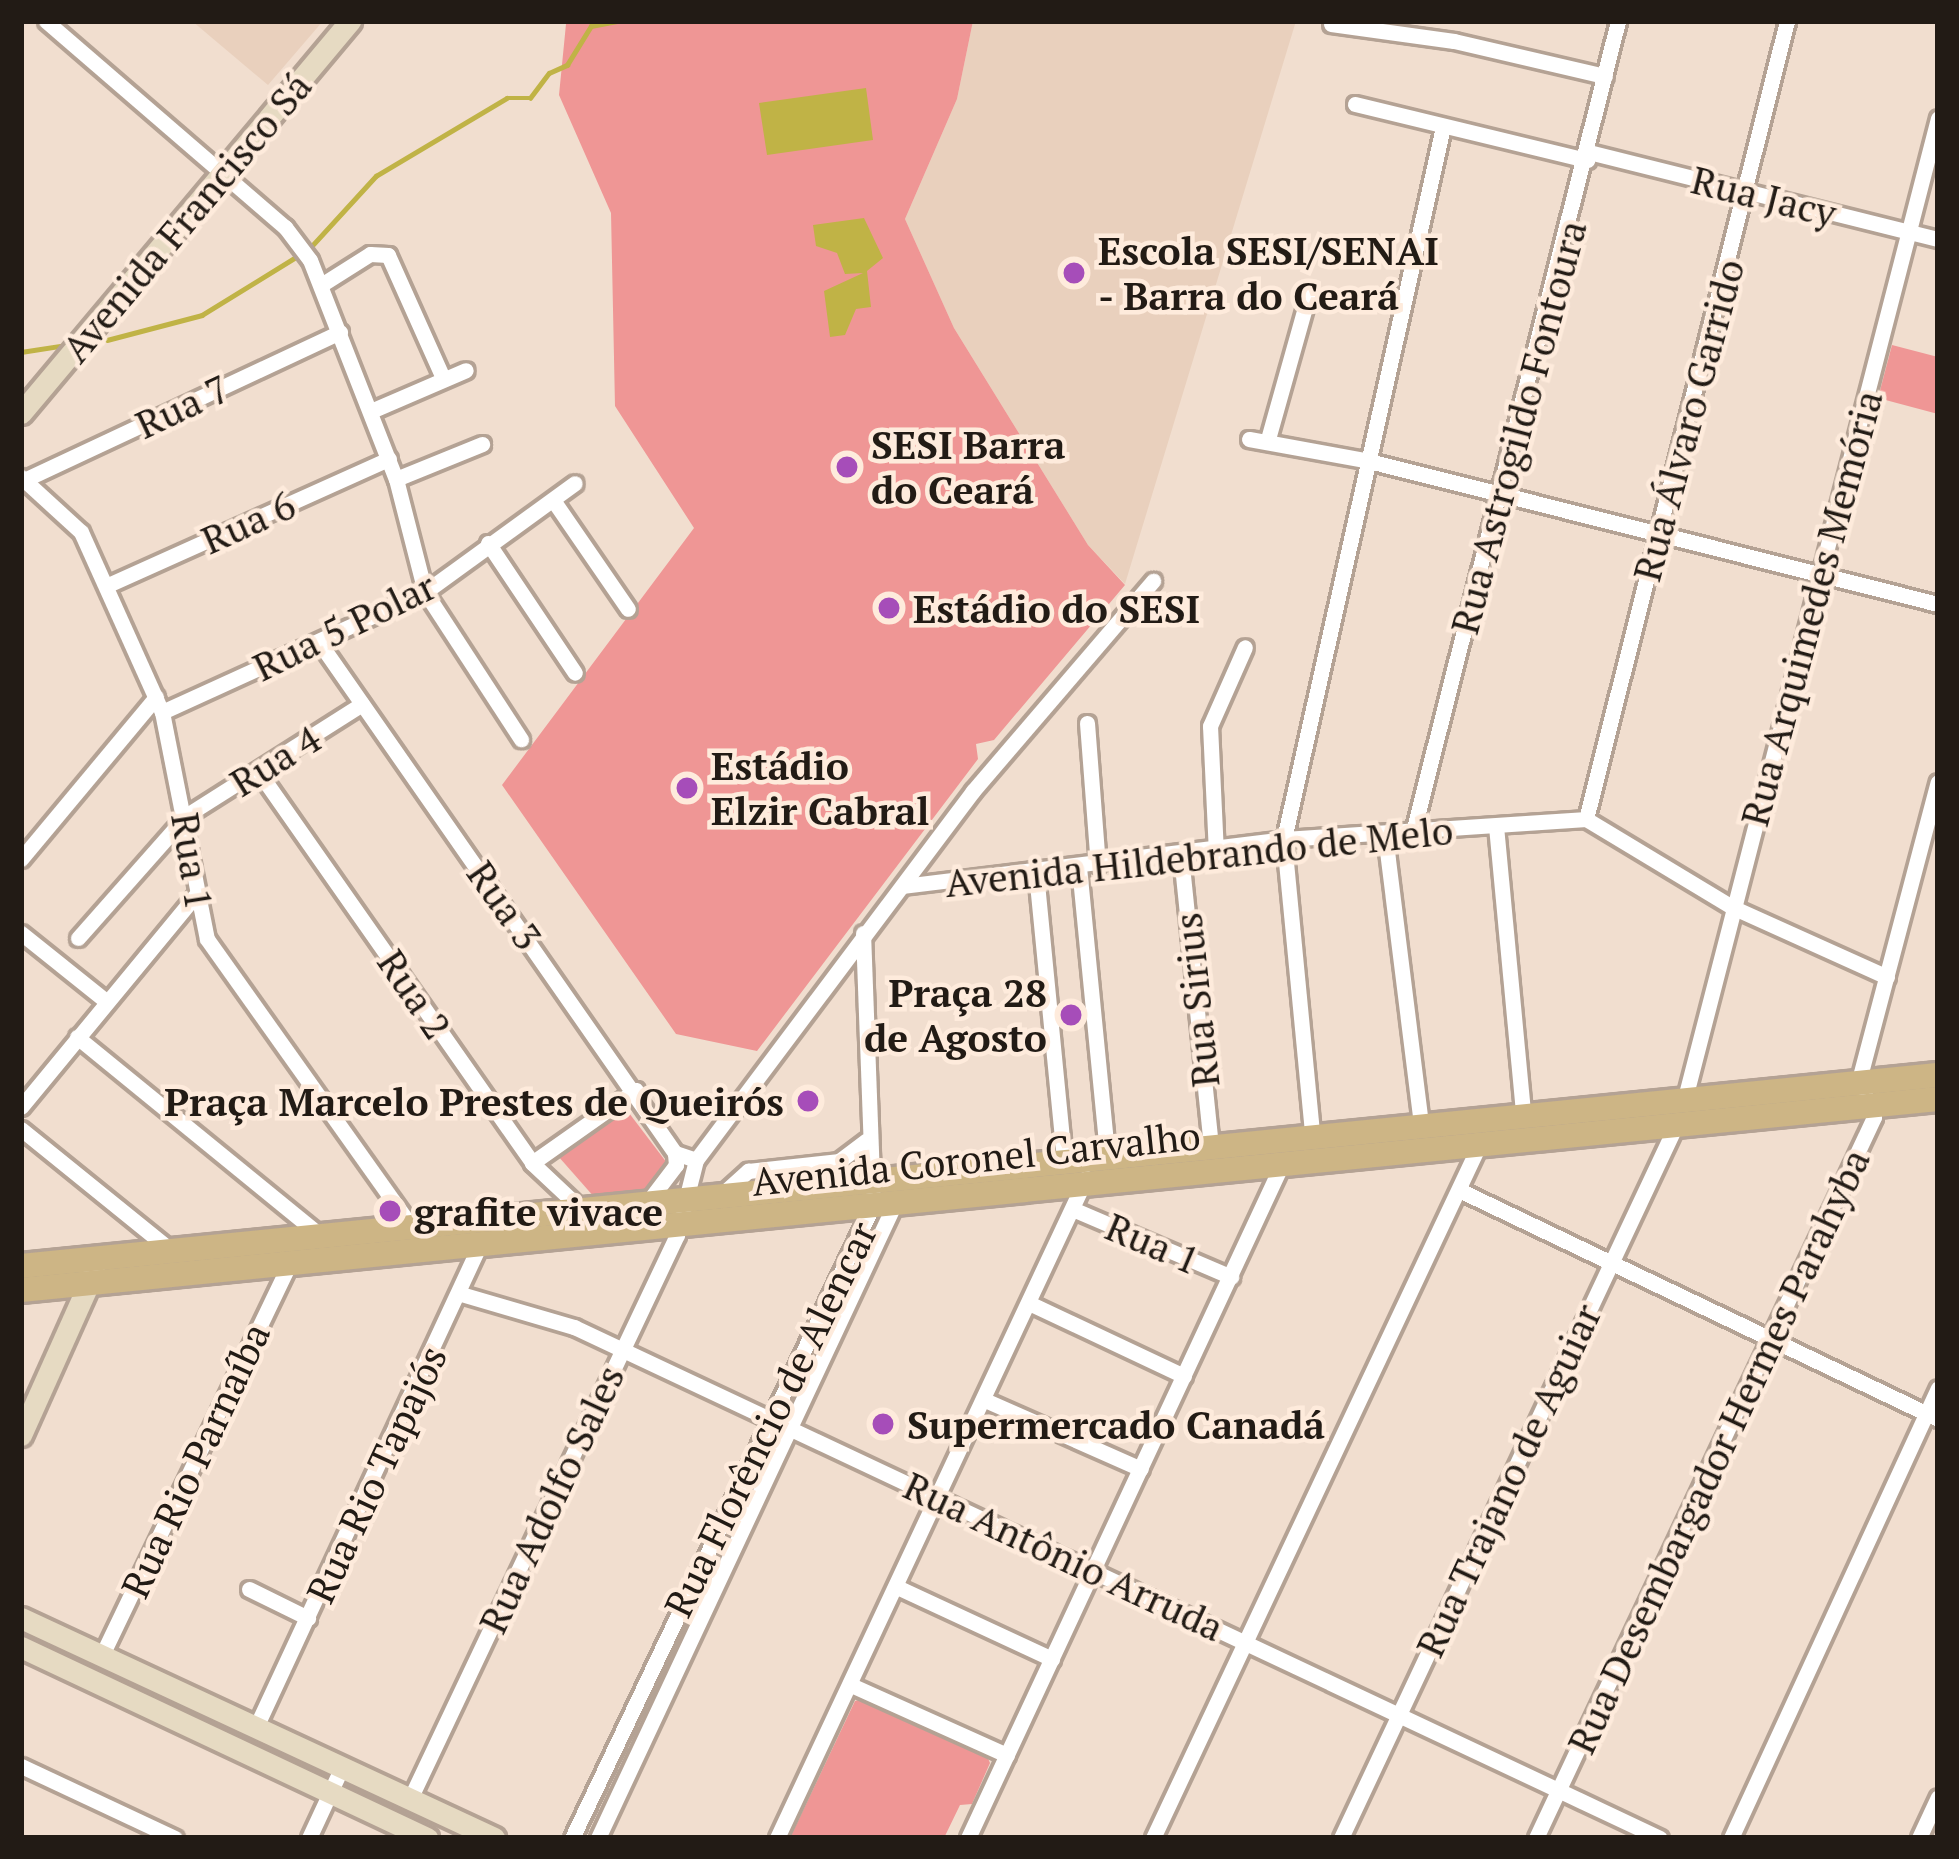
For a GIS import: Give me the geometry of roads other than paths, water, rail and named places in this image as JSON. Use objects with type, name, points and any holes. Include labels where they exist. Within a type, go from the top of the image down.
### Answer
[{"type":"main road","name":"Avenida Francisco Sá","points":[[21,412],[350,21]]},
{"type":"main road","name":"Avenida Coronel Carvalho","points":[[23,1270],[288,1265],[686,1211],[1086,1184],[1676,1123],[1938,1075]]},
{"type":"main road","name":"Avenida Coronel Carvalho","points":[[91,1270],[168,1248],[647,1203],[686,1211],[720,1196],[878,1197],[1085,1157],[1523,1111],[1685,1097],[1864,1092],[1938,1099]]},
{"type":"main road","points":[[21,1435],[91,1270]]},
{"type":"main road","points":[[21,1620],[494,1838]]},
{"type":"main road","points":[[21,1647],[427,1838]]},
{"type":"street","points":[[46,21],[285,227],[310,260],[396,478],[425,592],[521,739]]},
{"type":"street","name":"Rua Astrogildo Fontoura","points":[[1413,832],[1588,156],[1618,21]]},
{"type":"street","name":"Rua Álvaro Garrido","points":[[1586,819],[1655,536],[1750,192],[1787,21]]},
{"type":"street","points":[[1331,24],[1454,41],[1605,76]]},
{"type":"street","name":"Rua Jacy","points":[[1355,104],[1938,239]]},
{"type":"street","name":"Rua Arquimedes Memória","points":[[1685,1097],[1938,118]]},
{"type":"street","points":[[1312,1132],[1284,839],[1443,127]]},
{"type":"street","points":[[321,285],[370,254],[394,261],[443,378]]},
{"type":"street","points":[[1268,439],[1308,298]]},
{"type":"street","name":"Rua 7","points":[[23,478],[340,332]]},
{"type":"street","points":[[371,410],[466,370]]},
{"type":"street","points":[[1249,439],[1365,460],[1938,604]]},
{"type":"street","points":[[396,478],[482,444]]},
{"type":"street","name":"Rua 6","points":[[108,585],[389,459]]},
{"type":"street","name":"Rua 1","points":[[23,478],[75,524],[108,585],[159,704],[187,814],[196,895],[207,939],[411,1226]]},
{"type":"street","name":"Rua 5 Polar","points":[[159,704],[319,642],[425,592],[575,484]]},
{"type":"street","points":[[553,500],[628,609]]},
{"type":"street","points":[[488,543],[575,673]]},
{"type":"street","points":[[675,1153],[696,1160],[973,791],[1153,581]]},
{"type":"street","name":"Rua 3","points":[[319,642],[636,1090],[675,1153]]},
{"type":"street","points":[[1216,853],[1209,734],[1245,647]]},
{"type":"street","points":[[21,859],[159,704]]},
{"type":"street","name":"Rua 4","points":[[78,938],[187,814],[362,704]]},
{"type":"street","points":[[1087,723],[1098,865]]},
{"type":"street","name":"Rua 2","points":[[258,771],[532,1163],[580,1209]]},
{"type":"street","name":"Rua Desembargador Hermes Parahyba","points":[[1536,1838],[1874,1117],[1864,1092],[1887,977],[1938,782]]},
{"type":"street","points":[[1586,819],[1732,907],[1887,977]]},
{"type":"street","name":"Avenida Hildebrando de Melo","points":[[903,886],[1216,853],[1284,839],[1586,819]]},
{"type":"street","points":[[1496,826],[1523,1111]]},
{"type":"street","points":[[1384,835],[1421,1122]]},
{"type":"street","name":"Rua Sirius","points":[[1180,856],[1211,1144]]},
{"type":"street","points":[[777,1838],[1086,1184],[1079,867]]},
{"type":"street","points":[[1036,873],[1085,1157]]},
{"type":"street","points":[[21,1107],[196,895]]},
{"type":"street","points":[[21,933],[106,1001]]},
{"type":"street","name":"Rua Florêncio de Alencar","points":[[598,1838],[790,1426],[878,1197],[866,1141],[863,933]]},
{"type":"street","points":[[77,1037],[320,1235]]},
{"type":"street","points":[[532,1163],[636,1090]]},
{"type":"street","points":[[675,1153],[727,1117]]},
{"type":"street","name":"Rua Trajano de Aguiar","points":[[1341,1838],[1676,1123]]},
{"type":"street","points":[[21,1129],[168,1248]]},
{"type":"street","name":"Avenida Coronel Carvalho","points":[[720,1196],[748,1171],[839,1161],[866,1141]]},
{"type":"street","points":[[1153,1838],[1480,1143]]},
{"type":"street","points":[[647,1203],[676,1165],[675,1153]]},
{"type":"street","name":"Rua Adolfo Sales","points":[[410,1799],[686,1211],[696,1160]]},
{"type":"street","points":[[968,1838],[1283,1162]]},
{"type":"street","points":[[1459,1190],[1932,1416]]},
{"type":"street","name":"Rua Florêncio de Alencar","points":[[572,1838],[878,1197]]},
{"type":"street","name":"Rua 1","points":[[1075,1210],[1231,1277]]},
{"type":"street","name":"Rua Rio Tapajós","points":[[256,1727],[461,1294],[490,1218]]},
{"type":"street","name":"Rua Rio Parnaíba","points":[[102,1655],[288,1265]]},
{"type":"street","name":"Rua Antônio Arruda","points":[[461,1294],[621,1349],[1660,1838]]},
{"type":"street","points":[[1031,1304],[1184,1376]]},
{"type":"street","points":[[1731,1838],[1932,1416],[1938,1388]]},
{"type":"street","points":[[987,1401],[1141,1469]]},
{"type":"street","points":[[897,1587],[1052,1659]]},
{"type":"street","points":[[249,1589],[308,1618]]},
{"type":"street","points":[[851,1685],[1007,1755]]},
{"type":"street","points":[[21,1766],[175,1838]]},
{"type":"street","points":[[309,1838],[342,1767]]},
{"type":"street","points":[[1919,1838],[1938,1797]]},
{"type":"waterway","points":[[309,249],[376,176],[507,98],[530,98],[549,73],[567,65],[591,26],[617,21]]},
{"type":"waterway","points":[[107,340],[202,315],[299,255]]},
{"type":"waterway","points":[[21,352],[66,345]]},
{"type":"place","name":"Escola SESI/SENAI - Barra do Ceará","points":[[1074,273]]},
{"type":"place","name":"SESI Barra do Ceará","points":[[847,467]]},
{"type":"place","name":"Estádio do SESI","points":[[889,608]]},
{"type":"place","name":"Estádio Elzir Cabral","points":[[687,788]]},
{"type":"place","name":"Praça 28 de Agosto","points":[[1071,1015]]},
{"type":"place","name":"Praça Marcelo Prestes de Queirós","points":[[808,1101]]},
{"type":"place","name":"grafite vivace","points":[[390,1211]]},
{"type":"place","name":"Supermercado Canadá","points":[[883,1424]]}]
